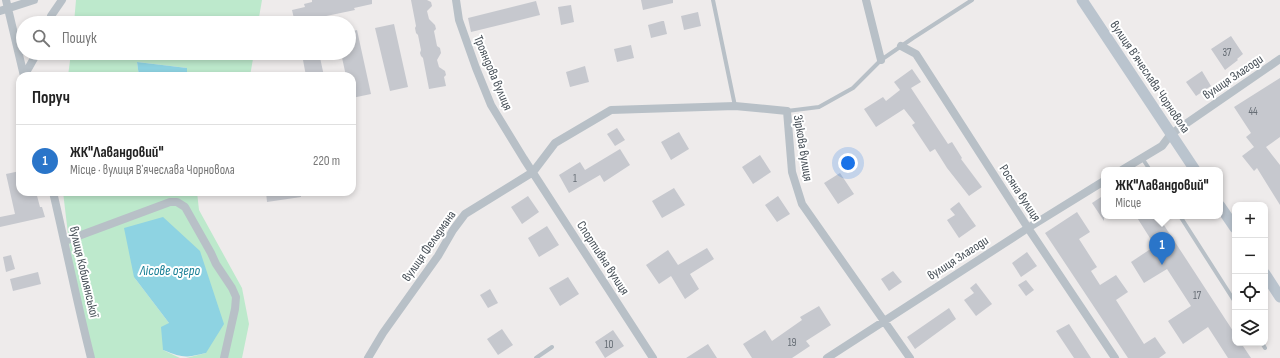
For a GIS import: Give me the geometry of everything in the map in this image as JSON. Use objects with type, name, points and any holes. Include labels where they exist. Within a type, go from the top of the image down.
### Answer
[{"type":"street","points":[[6,0],[4,10],[16,50]]},
{"type":"street","points":[[4,10],[34,0]]},
{"type":"street","points":[[52,16],[62,0]]},
{"type":"street","name":"Трояндова вулиця","points":[[456,0],[459,20],[491,105],[533,172]]},
{"type":"street","points":[[866,0],[881,60]]},
{"type":"street","name":"вулиця Вʼячеслава Чорновола","points":[[1082,0],[1193,167]]},
{"type":"street","name":"Росяна вулиця","points":[[901,46],[916,54],[1028,228],[1115,358]]},
{"type":"street","name":"вулиця Злагоди","points":[[1127,167],[1162,146],[1171,134],[1280,59]]},
{"type":"street","points":[[19,60],[23,72]]},
{"type":"street","points":[[26,72],[33,60]]},
{"type":"street","name":"Зіркова вулиця","points":[[533,172],[555,143],[611,110],[735,106],[787,111],[792,172],[802,204],[910,358]]},
{"type":"street","name":"вулиця Фельдмана","points":[[368,358],[383,332],[438,256],[453,230],[465,214],[533,172]]},
{"type":"street","name":"Спортивна вулиця","points":[[533,172],[653,358]]},
{"type":"street","name":"вулиця Злагоди","points":[[827,358],[884,320],[1101,183]]},
{"type":"street","name":"вулиця Кобилянської","points":[[54,196],[91,358]]},
{"type":"street","points":[[65,241],[170,202],[177,202],[185,207],[236,297],[235,309],[224,358]]},
{"type":"street","points":[[1223,210],[1232,224]]},
{"type":"street","points":[[1268,279],[1280,297]]},
{"type":"lane","points":[[713,0],[735,106]]},
{"type":"lane","points":[[787,111],[819,107],[853,88],[881,60],[972,0]]},
{"type":"lane","points":[[1142,158],[1148,167]]},
{"type":"lane","points":[[1182,219],[1232,297]]},
{"type":"lane","points":[[536,358],[552,347]]},
{"type":"green space","points":[[76,0],[262,0],[259,16],[75,16]]},
{"type":"green space","points":[[70,60],[253,60],[251,72],[187,72],[187,68],[137,62],[138,72],[69,72]]},
{"type":"green space","points":[[63,196],[197,196],[199,210],[242,288],[249,324],[242,358],[186,358],[206,353],[134,277],[169,323],[163,350],[180,358],[91,358],[75,292]]},
{"type":"water","points":[[137,62],[187,68],[187,72],[138,72]]},
{"type":"water","name":"Лісове озеро","points":[[163,217],[200,251],[224,324],[206,353],[193,356],[184,356],[175,355],[163,350],[161,327],[169,323],[134,277],[124,228]]},
{"type":"building","points":[[312,0],[372,0],[372,4],[354,8],[355,10],[326,16],[293,16],[292,10],[305,7],[304,4],[312,2]]},
{"type":"building","points":[[411,0],[427,0],[431,2],[432,6],[427,11],[429,19],[435,25],[436,29],[434,31],[437,46],[440,48],[441,53],[437,60],[439,67],[445,71],[446,75],[444,77],[446,86],[429,89],[423,58],[420,53],[421,50],[415,28],[416,26]]},
{"type":"building","points":[[641,0],[673,0],[673,3],[643,10]]},
{"type":"building","points":[[536,1],[540,15],[471,32],[468,18]]},
{"type":"building","points":[[571,5],[574,22],[561,25],[558,7]]},
{"type":"building","points":[[698,12],[701,26],[684,30],[681,16]]},
{"type":"building","points":[[664,21],[667,34],[651,38],[648,25]]},
{"type":"building","points":[[394,24],[408,87],[390,91],[375,28]]},
{"type":"building","points":[[356,30],[371,94],[356,97],[356,72],[345,72],[343,60],[356,60]]},
{"type":"building","points":[[1231,36],[1243,54],[1225,70],[1211,49]]},
{"type":"building","points":[[631,45],[634,58],[617,62],[614,49]]},
{"type":"building","points":[[303,60],[321,60],[323,72],[305,72]]},
{"type":"building","points":[[585,66],[589,82],[570,87],[566,72]]},
{"type":"building","points":[[912,69],[921,82],[911,88],[948,144],[952,142],[962,158],[961,159],[982,187],[969,196],[947,168],[935,149],[930,152],[912,125],[915,123],[904,109],[876,127],[864,109],[883,97],[886,101],[900,90],[894,82]]},
{"type":"building","points":[[1202,71],[1211,86],[1196,96],[1186,82]]},
{"type":"building","points":[[1280,78],[1280,137],[1266,147],[1280,165],[1280,205],[1257,168],[1254,171],[1242,156],[1254,147],[1246,137],[1251,133],[1234,107]]},
{"type":"building","points":[[617,128],[625,140],[615,146],[607,134]]},
{"type":"building","points":[[679,132],[689,149],[671,160],[661,142]]},
{"type":"building","points":[[620,149],[630,165],[604,182],[600,175],[569,193],[559,175],[580,162],[585,170]]},
{"type":"building","points":[[760,155],[771,172],[753,184],[742,167]]},
{"type":"building","points":[[16,172],[16,196],[37,196],[45,217],[0,227],[0,217],[15,214],[6,174]]},
{"type":"building","points":[[840,173],[854,194],[838,204],[824,183]]},
{"type":"building","points":[[674,188],[685,205],[662,218],[652,201]]},
{"type":"building","points":[[266,196],[301,196],[301,197],[267,202]]},
{"type":"building","points":[[528,196],[539,212],[522,224],[511,207]]},
{"type":"building","points":[[778,196],[790,214],[777,222],[765,205]]},
{"type":"building","points":[[1101,197],[1101,216],[1092,203]]},
{"type":"building","points":[[959,202],[976,226],[959,238],[947,220],[955,215],[950,209]]},
{"type":"building","points":[[1077,212],[1090,232],[1079,239],[1097,267],[1091,271],[1100,285],[1116,275],[1128,292],[1116,300],[1144,344],[1155,337],[1166,353],[1159,358],[1128,358],[1045,233]]},
{"type":"building","points":[[1138,219],[1160,219],[1232,329],[1232,346],[1243,346],[1251,358],[1228,358],[1208,327],[1183,344],[1168,321],[1191,306],[1167,269],[1144,283],[1131,262],[1155,246]]},
{"type":"building","points":[[547,226],[559,245],[539,257],[528,238]]},
{"type":"building","points":[[707,248],[714,259],[690,274],[699,289],[685,299],[671,276],[659,284],[646,265],[668,250],[678,265]]},
{"type":"building","points":[[1027,252],[1037,266],[1021,277],[1012,263]]},
{"type":"building","points":[[11,255],[15,269],[6,272],[3,257]]},
{"type":"building","points":[[893,271],[902,282],[889,291],[881,279]]},
{"type":"building","points":[[38,272],[41,284],[13,291],[10,279]]},
{"type":"building","points":[[568,277],[579,294],[560,306],[549,288]]},
{"type":"building","points":[[1026,280],[1034,290],[1026,296],[1018,285]]},
{"type":"building","points":[[976,283],[992,304],[976,316],[964,300],[974,293],[970,288]]},
{"type":"building","points":[[490,289],[498,303],[488,308],[480,295]]},
{"type":"building","points":[[819,306],[831,325],[806,341],[810,346],[792,358],[752,358],[743,344],[765,330],[772,341],[802,320],[800,317]]},
{"type":"building","points":[[949,308],[956,319],[915,349],[907,337]]},
{"type":"building","points":[[1069,324],[1091,358],[1074,358],[1056,331]]},
{"type":"building","points":[[502,329],[513,345],[498,355],[487,339]]},
{"type":"building","points":[[613,330],[624,346],[605,358],[595,342]]},
{"type":"building","points":[[708,344],[717,358],[686,358]]},
{"type":"place","name":"ЖК\"Лавандовий\"","points":[[1162,265]]}]
